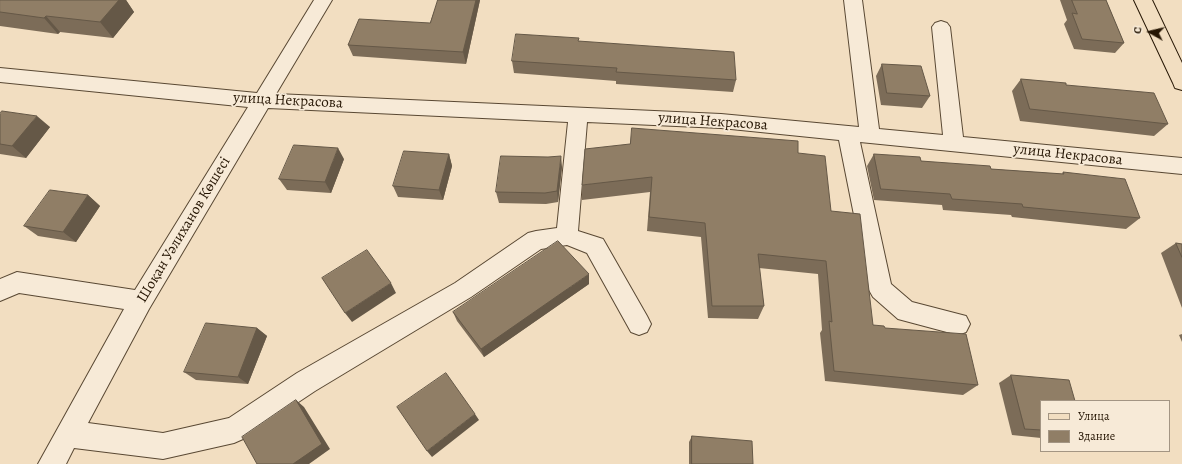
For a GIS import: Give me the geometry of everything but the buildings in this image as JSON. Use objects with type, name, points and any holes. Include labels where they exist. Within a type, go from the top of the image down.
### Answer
[{"type":"main road","points":[[1143,0],[1182,83]]},
{"type":"street","name":"Шоқан Уәлиханов Көшесі","points":[[51,464],[141,301],[323,0]]},
{"type":"street","points":[[853,0],[870,136]]},
{"type":"street","points":[[941,27],[954,144]]},
{"type":"street","name":"улица Некрасова","points":[[0,75],[263,101],[721,121],[1182,166]]},
{"type":"street","points":[[567,236],[578,115]]},
{"type":"street","points":[[848,133],[881,290],[906,311],[958,324]]},
{"type":"street","points":[[68,434],[163,446],[234,430],[306,382],[463,290],[536,240],[567,236],[595,246],[639,324]]},
{"type":"street","points":[[6,284],[141,301]]}]
